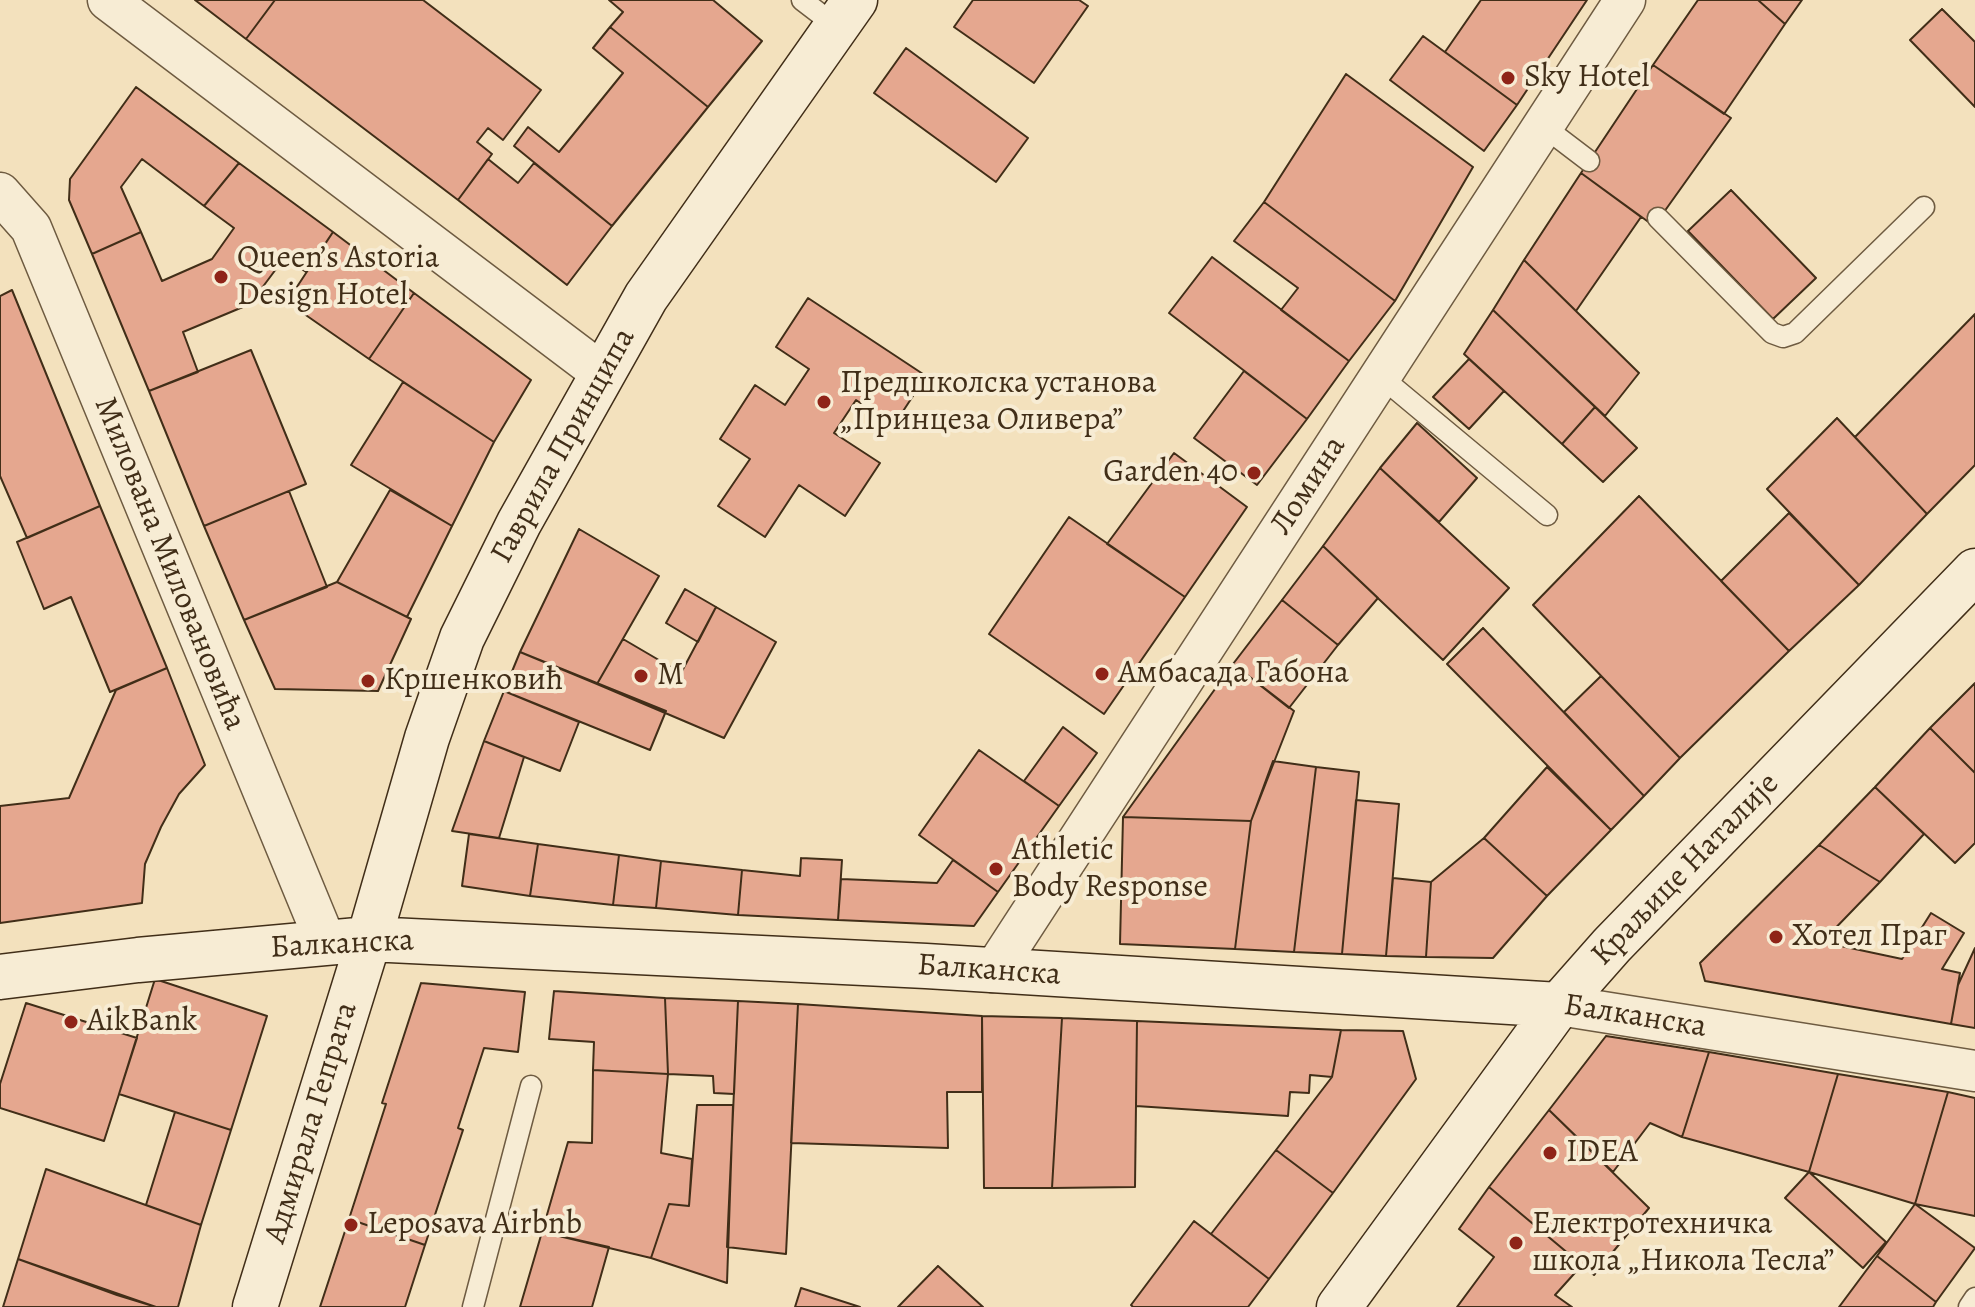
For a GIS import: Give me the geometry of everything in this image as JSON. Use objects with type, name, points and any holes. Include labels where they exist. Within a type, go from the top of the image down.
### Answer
[{"type":"street","points":[[108,0],[603,374]]},
{"type":"street","name":"Ломина","points":[[993,972],[1625,0]]},
{"type":"street","name":"Гаврила Принципа","points":[[369,939],[427,738],[462,638],[519,523],[646,297],[831,9]]},
{"type":"street","name":"Милована Миловановића","points":[[0,193],[31,228],[326,943]]},
{"type":"street","name":"Краљице Наталије","points":[[1339,1307],[1559,1005],[1612,945],[1975,571]]},
{"type":"street","name":"Балканска","points":[[0,977],[138,960],[369,939],[926,966],[1559,1005],[1975,1071]]},
{"type":"street","name":"Адмирала Гепрата","points":[[255,1307],[369,939]]},
{"type":"lane","points":[[1543,126],[1589,161]]},
{"type":"lane","points":[[1658,218],[1772,333],[1783,337],[1795,333],[1924,207]]},
{"type":"lane","points":[[1380,376],[1547,515]]},
{"type":"lane","points":[[473,1307],[531,1086]]},
{"type":"lane","points":[[1969,1307],[1975,1298]]},
{"type":"building","points":[[195,0],[275,0],[246,39]]},
{"type":"building","points":[[275,0],[423,0],[541,90],[503,140],[488,128],[477,142],[492,154],[458,200],[246,39]]},
{"type":"building","points":[[609,0],[713,0],[762,41],[708,107],[610,27],[623,12]]},
{"type":"building","points":[[973,0],[1079,0],[1088,6],[1034,83],[954,27]]},
{"type":"building","name":"Sky Hotel","points":[[1481,0],[1587,0],[1517,105],[1445,52]]},
{"type":"building","points":[[1698,0],[1758,0],[1785,24],[1724,114],[1653,65]]},
{"type":"building","points":[[1758,0],[1802,0],[1785,24]]},
{"type":"building","points":[[1942,9],[1975,42],[1975,107],[1910,40]]},
{"type":"building","points":[[610,27],[708,107],[612,226],[514,146],[528,127],[559,152],[623,73],[593,48]]},
{"type":"building","points":[[1423,36],[1517,105],[1484,151],[1390,80]]},
{"type":"building","points":[[906,48],[1028,138],[996,182],[874,93]]},
{"type":"building","points":[[1653,65],[1731,118],[1654,226],[1581,173]]},
{"type":"building","points":[[1346,74],[1473,167],[1395,301],[1264,202]]},
{"type":"building","points":[[136,87],[239,163],[204,206],[142,159],[121,187],[141,232],[92,254],[69,200],[70,179]]},
{"type":"building","points":[[488,159],[518,183],[534,163],[612,226],[567,285],[458,200]]},
{"type":"building","name":"Queen’s Astoria Design Hotel","points":[[239,163],[333,232],[306,272],[285,257],[250,304],[183,332],[198,372],[149,391],[92,254],[141,232],[162,281],[212,259],[234,228],[204,206]]},
{"type":"building","points":[[1581,173],[1641,217],[1576,311],[1524,260]]},
{"type":"building","points":[[1731,190],[1816,278],[1773,319],[1688,231]]},
{"type":"building","points":[[1264,202],[1395,301],[1349,361],[1281,310],[1298,288],[1234,241]]},
{"type":"building","points":[[333,232],[414,293],[369,359],[287,302]]},
{"type":"building","points":[[1212,257],[1349,361],[1307,419],[1169,313]]},
{"type":"building","points":[[1524,260],[1639,373],[1605,416],[1493,310]]},
{"type":"building","points":[[12,290],[100,506],[27,538],[0,476],[0,296]]},
{"type":"building","points":[[414,293],[531,380],[494,442],[369,359]]},
{"type":"building","points":[[808,298],[926,376],[894,425],[856,400],[834,433],[880,463],[845,516],[799,485],[765,537],[718,506],[750,459],[720,439],[755,385],[785,405],[809,369],[776,347]]},
{"type":"building","points":[[1493,310],[1595,407],[1562,444],[1464,354]]},
{"type":"building","points":[[1975,314],[1975,465],[1927,514],[1855,437]]},
{"type":"building","points":[[251,350],[306,484],[204,526],[149,391]]},
{"type":"building","points":[[1469,359],[1504,391],[1469,429],[1433,397]]},
{"type":"building","points":[[1244,371],[1307,419],[1257,485],[1194,438]]},
{"type":"building","points":[[403,382],[494,442],[452,526],[351,465]]},
{"type":"building","points":[[1595,407],[1637,448],[1603,482],[1562,444]]},
{"type":"building","points":[[1837,418],[1927,514],[1859,585],[1767,489]]},
{"type":"building","points":[[1417,423],[1477,478],[1439,522],[1380,468]]},
{"type":"building","points":[[1174,453],[1247,507],[1185,597],[1107,544]]},
{"type":"building","points":[[1380,468],[1509,588],[1443,660],[1323,546]]},
{"type":"building","points":[[390,490],[452,526],[407,617],[337,582]]},
{"type":"building","points":[[289,491],[327,587],[244,620],[204,526]]},
{"type":"building","points":[[1639,496],[1789,651],[1680,758],[1533,605]]},
{"type":"building","points":[[100,506],[167,668],[110,692],[71,597],[44,609],[17,542]]},
{"type":"building","points":[[1789,513],[1859,585],[1789,651],[1721,581]]},
{"type":"building","points":[[1069,517],[1185,597],[1104,714],[989,634]]},
{"type":"building","points":[[579,529],[659,576],[597,684],[520,652]]},
{"type":"building","points":[[1323,546],[1378,598],[1338,645],[1282,600]]},
{"type":"building","points":[[337,582],[411,619],[378,691],[275,689],[244,620]]},
{"type":"building","points":[[685,589],[716,607],[698,642],[666,623]]},
{"type":"building","points":[[1282,600],[1338,645],[1289,708],[1233,664]]},
{"type":"building","points":[[716,607],[776,642],[724,738],[597,684],[623,639],[681,673]]},
{"type":"building","points":[[1483,628],[1644,796],[1611,830],[1447,664]]},
{"type":"building","points":[[520,652],[666,711],[650,750],[504,691]]},
{"type":"building","points":[[1233,664],[1294,711],[1251,821],[1123,817]]},
{"type":"building","points":[[167,668],[205,765],[179,794],[161,827],[145,864],[142,903],[0,923],[0,806],[69,798],[116,690]]},
{"type":"building","points":[[1601,676],[1680,758],[1644,796],[1564,712]]},
{"type":"building","points":[[1975,683],[1975,773],[1930,728]]},
{"type":"building","points":[[504,691],[579,722],[560,771],[484,741]]},
{"type":"building","points":[[1063,727],[1097,753],[1059,806],[1024,781]]},
{"type":"building","points":[[1930,728],[1975,773],[1975,843],[1955,863],[1875,787]]},
{"type":"building","points":[[484,741],[524,757],[499,838],[452,831]]},
{"type":"building","points":[[979,750],[1059,806],[998,892],[919,835]]},
{"type":"building","points":[[1273,761],[1316,767],[1294,952],[1235,949],[1251,821]]},
{"type":"building","points":[[1316,767],[1359,772],[1342,954],[1294,952]]},
{"type":"building","points":[[1547,767],[1611,830],[1547,896],[1484,838]]},
{"type":"building","points":[[1875,787],[1924,834],[1880,882],[1819,845]]},
{"type":"building","points":[[1356,800],[1399,804],[1386,956],[1342,954]]},
{"type":"building","points":[[1123,817],[1251,821],[1235,949],[1120,944]]},
{"type":"building","points":[[469,834],[538,844],[530,896],[462,886]]},
{"type":"building","points":[[1484,838],[1547,896],[1493,958],[1426,957],[1431,882]]},
{"type":"building","points":[[538,844],[619,855],[613,905],[530,896]]},
{"type":"building","name":"Хотел Праг","points":[[1819,845],[1880,882],[1822,942],[1902,959],[1931,913],[1964,933],[1942,969],[1960,973],[1951,1024],[1705,981],[1700,963]]},
{"type":"building","points":[[619,855],[661,861],[656,908],[613,905]]},
{"type":"building","points":[[801,858],[842,860],[838,920],[738,915],[742,870],[800,876]]},
{"type":"building","points":[[953,860],[998,892],[974,926],[838,920],[841,879],[937,883]]},
{"type":"building","points":[[661,861],[742,870],[738,915],[656,908]]},
{"type":"building","points":[[1393,878],[1431,882],[1426,957],[1386,956]]},
{"type":"building","points":[[1975,948],[1975,1028],[1951,1024],[1958,985]]},
{"type":"building","points":[[155,979],[267,1016],[231,1130],[119,1094]]},
{"type":"building","points":[[421,983],[525,992],[518,1052],[484,1048],[458,1128],[463,1130],[425,1245],[349,1219]]},
{"type":"building","points":[[554,991],[665,998],[668,1074],[593,1070],[594,1042],[549,1039]]},
{"type":"building","points":[[665,998],[738,1001],[734,1094],[714,1093],[713,1076],[668,1074]]},
{"type":"building","points":[[738,1001],[798,1004],[786,1254],[727,1247]]},
{"type":"building","points":[[26,1003],[137,1038],[104,1141],[0,1108],[0,1084]]},
{"type":"building","points":[[798,1004],[982,1016],[982,1092],[947,1092],[948,1148],[791,1143]]},
{"type":"building","points":[[982,1016],[1062,1018],[1052,1188],[984,1188]]},
{"type":"building","points":[[1062,1018],[1137,1021],[1135,1187],[1052,1188]]},
{"type":"building","points":[[1137,1021],[1341,1030],[1332,1077],[1310,1075],[1309,1093],[1290,1092],[1288,1116],[1136,1106]]},
{"type":"building","points":[[1341,1030],[1403,1031],[1416,1079],[1333,1193],[1276,1150],[1332,1077]]},
{"type":"building","points":[[1606,1036],[1709,1052],[1682,1137],[1650,1123],[1613,1172],[1549,1110]]},
{"type":"building","points":[[1709,1052],[1838,1074],[1809,1172],[1682,1137]]},
{"type":"building","points":[[593,1070],[668,1074],[661,1153],[692,1159],[689,1206],[669,1204],[651,1258],[542,1232],[568,1142],[592,1143]]},
{"type":"building","points":[[1838,1074],[1948,1092],[1915,1204],[1809,1172]]},
{"type":"building","points":[[1948,1092],[1975,1098],[1975,1216],[1915,1204]]},
{"type":"building","points":[[697,1105],[733,1105],[727,1283],[651,1258],[669,1204],[689,1206]]},
{"type":"building","points":[[1549,1110],[1649,1208],[1594,1275],[1489,1187]]},
{"type":"building","points":[[175,1112],[231,1130],[201,1225],[146,1205]]},
{"type":"building","points":[[1276,1150],[1333,1193],[1269,1279],[1211,1234]]},
{"type":"building","points":[[46,1169],[201,1225],[178,1307],[156,1307],[18,1259]]},
{"type":"building","points":[[1809,1172],[1886,1242],[1863,1268],[1785,1198]]},
{"type":"building","name":"Електротехничка школа „Никола Тесла”","points":[[1489,1187],[1582,1265],[1555,1295],[1572,1307],[1457,1307],[1494,1257],[1459,1229]]},
{"type":"building","points":[[1915,1204],[1975,1248],[1936,1302],[1877,1256]]},
{"type":"building","points":[[349,1219],[425,1245],[405,1307],[320,1307]]},
{"type":"building","points":[[1194,1221],[1269,1279],[1248,1307],[1133,1307],[1131,1305]]},
{"type":"building","points":[[542,1232],[609,1247],[592,1307],[520,1307]]},
{"type":"building","points":[[1877,1256],[1936,1302],[1933,1307],[1839,1307]]},
{"type":"building","points":[[18,1259],[117,1295],[156,1307],[3,1307]]},
{"type":"building","points":[[938,1266],[983,1307],[898,1307]]},
{"type":"building","points":[[801,1288],[860,1307],[795,1307]]},
{"type":"place","name":"Sky Hotel","points":[[1508,78]]},
{"type":"place","name":"Queen’s Astoria Design Hotel","points":[[221,277]]},
{"type":"place","name":"Предшколска установа „Принцеза Оливера”","points":[[824,402]]},
{"type":"place","name":"Garden 40","points":[[1254,473]]},
{"type":"place","name":"Амбасада Габона","points":[[1102,674]]},
{"type":"place","name":"M","points":[[641,676]]},
{"type":"place","name":"Кршенковић","points":[[368,681]]},
{"type":"place","name":"Athletic Body Response","points":[[996,869]]},
{"type":"place","name":"Хотел Праг","points":[[1776,937]]},
{"type":"place","name":"AikBank","points":[[71,1022]]},
{"type":"place","name":"IDEA","points":[[1550,1153]]},
{"type":"place","name":"Leposava Airbnb","points":[[351,1225]]},
{"type":"place","name":"Електротехничка школа „Никола Тесла”","points":[[1516,1243]]}]
